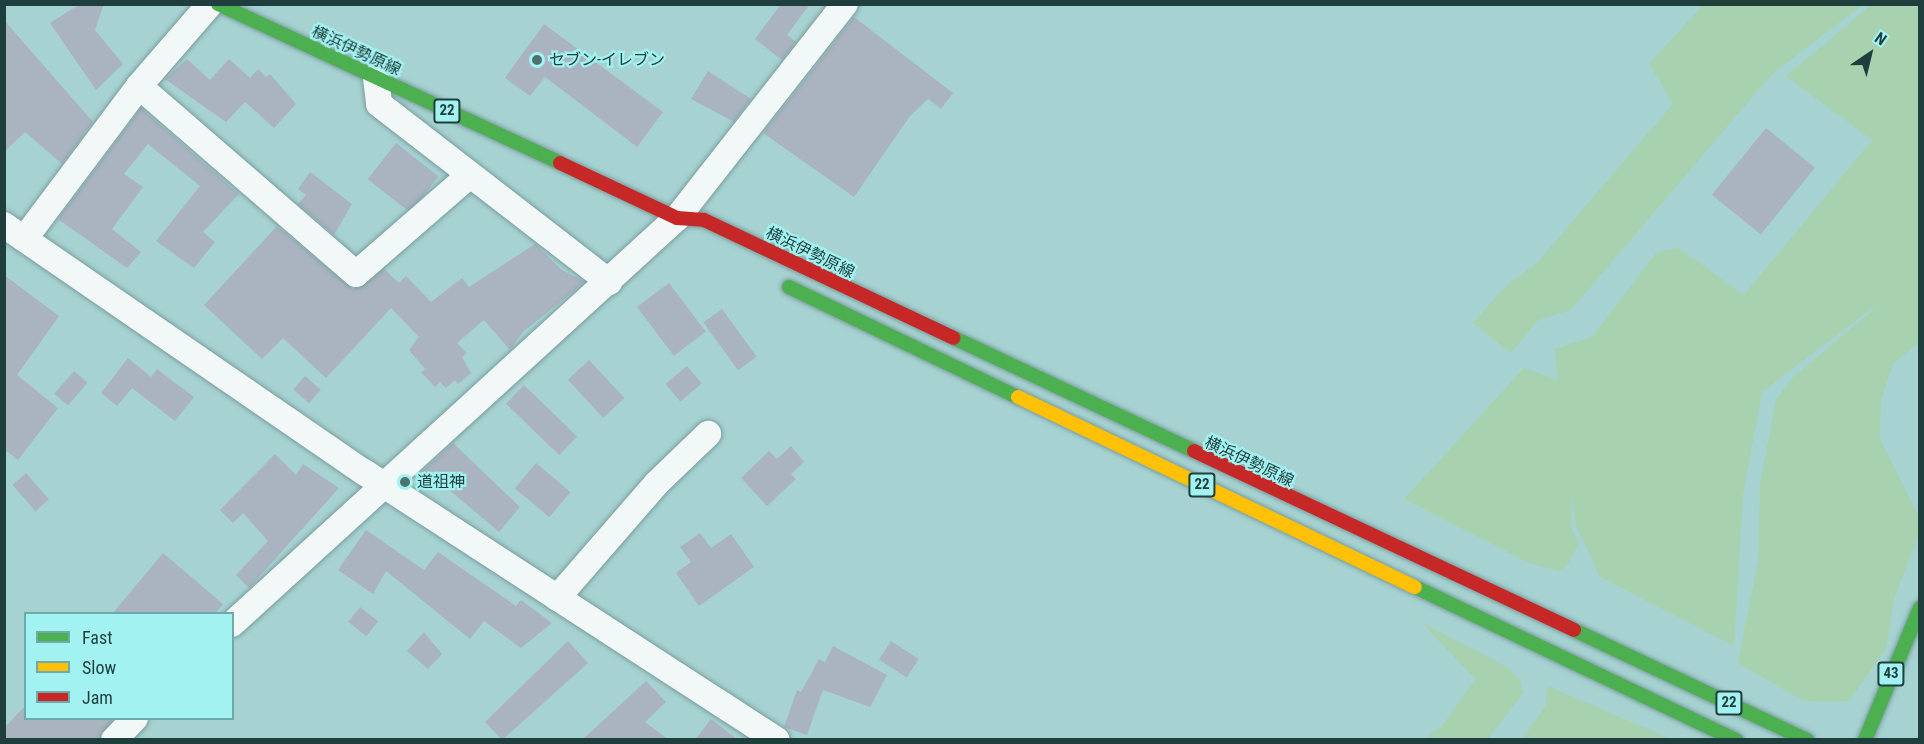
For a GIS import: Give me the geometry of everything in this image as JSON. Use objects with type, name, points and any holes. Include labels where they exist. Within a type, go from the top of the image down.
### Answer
[{"type":"main road","name":"横浜伊勢原線","points":[[218,4],[683,225],[704,220],[1807,740]]},
{"type":"main road","name":"22","points":[[779,282],[1736,740]]},
{"type":"main road","name":"43","points":[[1865,740],[1920,608]]},
{"type":"street","points":[[210,4],[15,232],[383,484],[777,740]]},
{"type":"street","points":[[234,622],[383,484],[609,282],[683,225],[845,4]]},
{"type":"street","points":[[376,78],[379,104],[609,282]]},
{"type":"street","points":[[139,86],[356,274],[470,175]]},
{"type":"street","points":[[557,598],[657,483],[708,434]]},
{"type":"street","points":[[114,740],[133,720]]},
{"type":"green space","points":[[1703,5],[1862,5],[1771,75],[1571,310],[1538,320],[1511,353],[1473,323],[1506,286],[1536,264],[1673,104],[1649,64]]},
{"type":"green space","points":[[1871,5],[1919,5],[1919,343],[1893,364],[1881,400],[1880,439],[1919,516],[1919,534],[1894,599],[1886,649],[1849,701],[1823,702],[1802,700],[1738,663],[1758,560],[1760,484],[1776,400],[1791,379],[1890,295],[1762,392],[1743,495],[1734,646],[1600,577],[1576,526],[1572,492],[1571,528],[1579,543],[1568,565],[1559,571],[1529,563],[1404,499],[1524,368],[1558,380],[1555,349],[1592,337],[1657,252],[1679,248],[1744,295],[1872,140],[1786,76]]},
{"type":"green space","points":[[1421,622],[1507,667],[1520,680],[1523,693],[1488,739],[1425,739],[1442,726],[1475,679]]},
{"type":"green space","points":[[1548,686],[1671,739],[1522,739],[1545,707]]},
{"type":"building","points":[[80,4],[104,4],[95,30],[123,64],[96,90],[50,23]]},
{"type":"building","points":[[781,4],[810,4],[787,35],[796,42],[782,60],[755,39]]},
{"type":"building","points":[[854,17],[953,93],[941,109],[928,99],[910,116],[854,197],[763,133]]},
{"type":"building","points":[[4,20],[93,122],[62,164],[25,132],[4,152]]},
{"type":"building","points":[[544,24],[663,112],[637,147],[545,77],[530,96],[505,78]]},
{"type":"building","points":[[187,59],[210,80],[229,59],[250,78],[258,69],[266,77],[270,74],[296,104],[274,128],[245,102],[226,122],[165,79]]},
{"type":"building","points":[[708,71],[751,99],[734,122],[691,99]]},
{"type":"building","points":[[141,108],[239,194],[203,232],[215,242],[194,268],[156,241],[200,186],[148,144],[124,174],[143,187],[112,229],[141,252],[127,268],[58,219]]},
{"type":"building","points":[[1766,128],[1815,168],[1761,234],[1712,195]]},
{"type":"building","points":[[396,143],[439,176],[410,212],[368,179]]},
{"type":"building","points":[[310,172],[352,204],[334,235],[298,204],[306,195],[298,189]]},
{"type":"building","points":[[277,226],[353,289],[384,269],[399,283],[406,276],[431,302],[462,278],[469,287],[535,244],[562,270],[585,282],[523,332],[510,350],[484,320],[457,343],[467,353],[462,357],[471,373],[458,384],[455,380],[446,388],[440,382],[435,387],[421,372],[425,369],[409,350],[419,337],[391,308],[326,378],[283,338],[262,359],[204,305]]},
{"type":"building","points":[[4,275],[59,316],[17,375],[58,408],[18,460],[4,449]]},
{"type":"building","points":[[669,283],[706,332],[674,356],[637,307]]},
{"type":"building","points":[[722,309],[757,357],[738,370],[703,323]]},
{"type":"building","points":[[128,358],[151,377],[157,369],[194,397],[175,421],[132,388],[117,406],[101,393]]},
{"type":"building","points":[[589,360],[624,398],[603,418],[568,380]]},
{"type":"building","points":[[687,366],[702,384],[680,402],[666,384]]},
{"type":"building","points":[[74,371],[88,383],[68,405],[54,394]]},
{"type":"building","points":[[305,376],[321,390],[309,403],[293,390]]},
{"type":"building","points":[[524,385],[577,436],[559,455],[506,404]]},
{"type":"building","points":[[453,443],[520,507],[499,532],[440,482],[433,489],[419,474]]},
{"type":"building","points":[[791,446],[804,462],[791,474],[796,479],[767,506],[741,478],[769,451],[777,459]]},
{"type":"building","points":[[275,454],[296,475],[303,464],[339,488],[249,588],[236,575],[268,541],[243,513],[233,523],[220,510]]},
{"type":"building","points":[[536,463],[570,492],[549,517],[515,488]]},
{"type":"building","points":[[26,473],[49,499],[35,511],[12,485]]},
{"type":"building","points":[[366,530],[424,570],[438,552],[516,606],[521,600],[552,623],[521,648],[484,621],[470,639],[386,571],[373,594],[338,570]]},
{"type":"building","points":[[700,533],[711,548],[731,534],[754,567],[699,606],[676,573],[691,562],[680,547]]},
{"type":"building","points":[[163,553],[223,604],[217,612],[114,612]]},
{"type":"building","points":[[360,607],[378,621],[366,636],[348,622]]},
{"type":"building","points":[[424,632],[442,654],[428,669],[407,651]]},
{"type":"building","points":[[568,641],[588,663],[502,740],[485,722]]},
{"type":"building","points":[[891,641],[919,659],[907,677],[879,659]]},
{"type":"building","points":[[833,646],[887,675],[870,707],[823,690],[807,735],[784,727],[797,690],[801,692],[819,659],[825,662]]},
{"type":"building","points":[[646,681],[666,702],[645,722],[669,740],[582,740]]},
{"type":"building","points":[[24,707],[24,720],[113,720],[99,740],[4,740],[4,728]]},
{"type":"building","points":[[711,719],[738,740],[695,740]]},
{"type":"traffic: fast","points":[[218,4],[560,163]]},
{"type":"traffic: fast","points":[[789,287],[1018,397]]},
{"type":"traffic: fast","points":[[954,338],[1194,451]]},
{"type":"traffic: fast","points":[[1415,587],[1736,740]]},
{"type":"traffic: fast","points":[[1865,740],[1920,608]]},
{"type":"traffic: fast","points":[[1574,630],[1807,740]]},
{"type":"traffic: slow","points":[[1018,397],[1415,587]]},
{"type":"traffic: jam","points":[[560,163],[677,218],[704,220],[954,338]]},
{"type":"traffic: jam","points":[[1194,451],[1574,630]]},
{"type":"place","name":"セブン-イレブン","points":[[537,60]]},
{"type":"place","name":"道祖神","points":[[405,482]]}]
